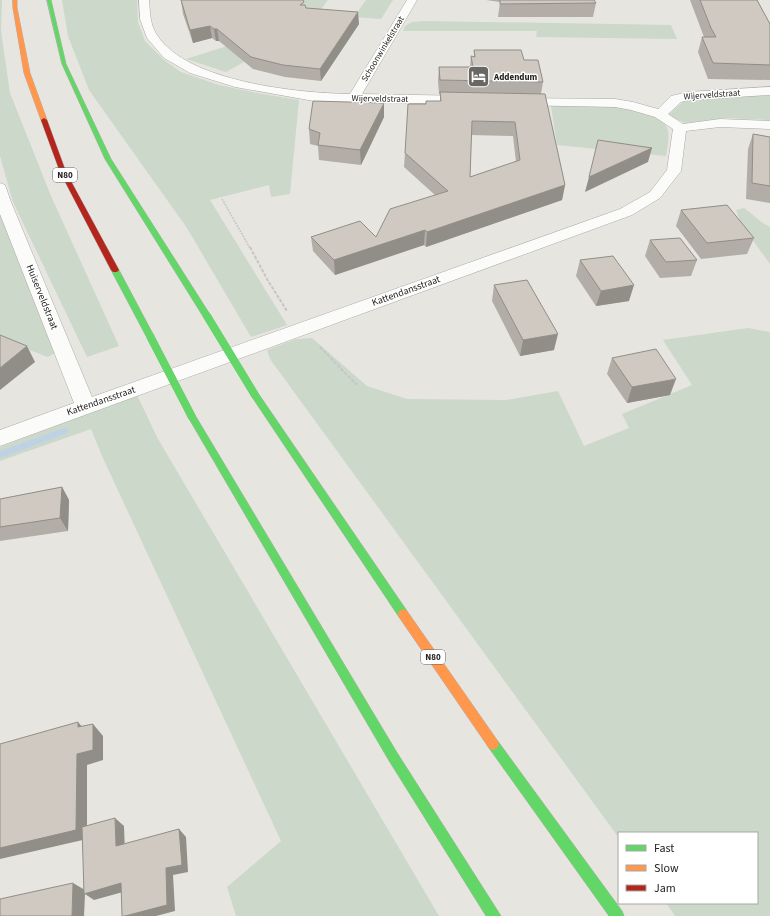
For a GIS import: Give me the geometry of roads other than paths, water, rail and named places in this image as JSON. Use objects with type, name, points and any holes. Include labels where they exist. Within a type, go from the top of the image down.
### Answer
[{"type":"highway","name":"N80","points":[[15,0],[15,8],[27,73],[63,172],[192,417],[392,755],[494,916]]},
{"type":"highway","name":"N80","points":[[49,0],[64,64],[108,159],[255,394],[466,706],[617,916]]},
{"type":"street","name":"Wijerveldstraat","points":[[144,0],[145,19],[151,36],[168,55],[194,70],[235,83],[314,97],[482,101]]},
{"type":"street","name":"Schoonwinkelstraat","points":[[353,99],[412,0]]},
{"type":"street","name":"Wijerveldstraat","points":[[660,114],[676,99],[688,96],[770,92]]},
{"type":"street","points":[[506,101],[615,103],[633,106],[660,114],[680,128],[720,123],[770,125]]},
{"type":"street","name":"Kattendansstraat","points":[[0,438],[626,212],[655,195],[674,172],[680,128]]},
{"type":"street","name":"Huiserveldstraat","points":[[0,188],[3,202],[86,406]]},
{"type":"waterway","points":[[0,455],[65,431]]},
{"type":"place","name":"Addendum","points":[[479,77]]}]
